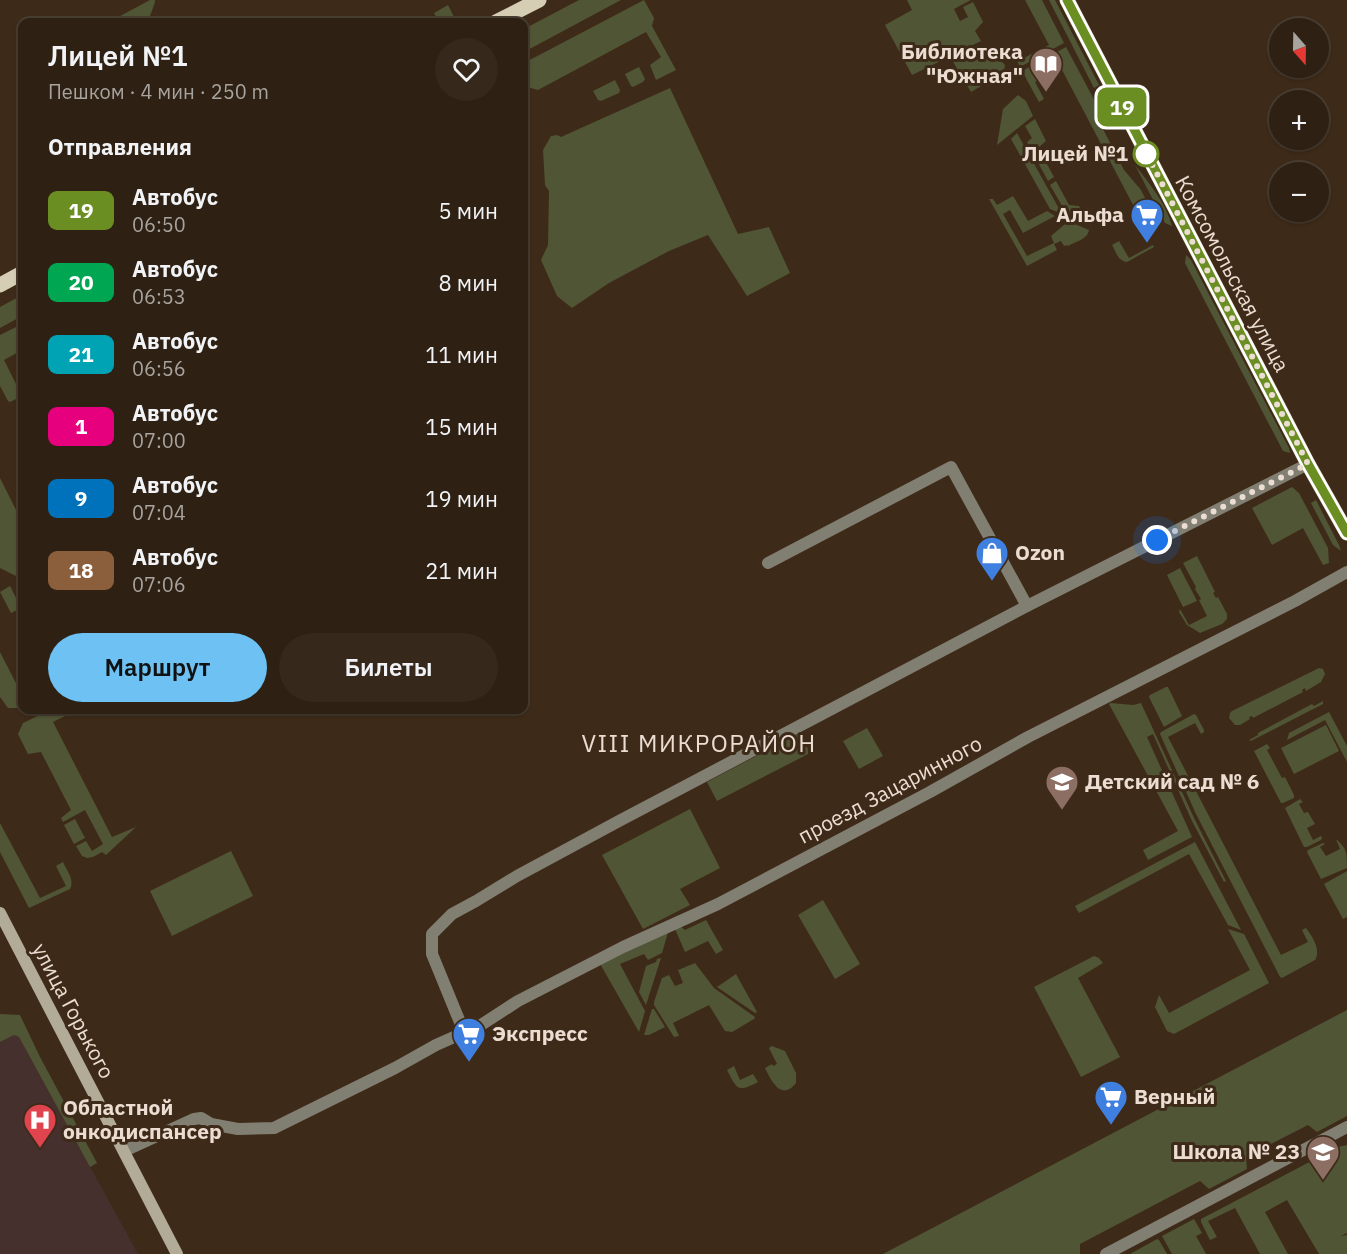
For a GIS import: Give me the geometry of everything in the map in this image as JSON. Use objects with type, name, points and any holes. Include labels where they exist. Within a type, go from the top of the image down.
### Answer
[{"type":"main road","points":[[504,18],[539,0]]},
{"type":"main road","name":"Комсомольская улица","points":[[1067,0],[1308,464],[1347,533]]},
{"type":"main road","points":[[0,285],[18,275]]},
{"type":"main road","name":"улица Горького","points":[[0,913],[177,1254]]},
{"type":"street","points":[[464,1032],[432,954],[432,934],[452,914],[619,821],[1027,606],[1308,464]]},
{"type":"street","points":[[768,563],[951,468],[1027,606]]},
{"type":"street","name":"проезд Зацаринного","points":[[124,1151],[194,1119],[201,1118],[211,1124],[238,1129],[274,1128],[481,1025],[518,1001],[623,947],[718,904],[1028,737],[1295,601],[1347,572]]},
{"type":"street","points":[[1106,1254],[1347,1127]]},
{"type":"shaded area","name":"Областной онкодиспансер","points":[[14,1035],[19,1037],[138,1254],[0,1254],[0,1042]]},
{"type":"green space","points":[[150,0],[155,0],[149,18],[116,18]]},
{"type":"green space","points":[[579,0],[621,0],[528,50],[528,27]]},
{"type":"green space","points":[[644,0],[654,18],[652,26],[676,70],[656,80],[650,65],[661,57],[646,32],[538,90],[528,87],[528,61]]},
{"type":"green space","points":[[907,0],[971,0],[954,9],[960,21],[968,17],[963,7],[973,2],[983,22],[975,31],[981,41],[912,75],[885,25],[912,10]]},
{"type":"green space","points":[[1025,0],[1042,0],[1064,43],[1020,67],[1012,50],[1016,48],[1022,59],[1049,45]]},
{"type":"green space","points":[[1049,0],[1055,0],[1099,85],[1094,88]]},
{"type":"green space","points":[[448,5],[454,18],[437,18],[434,13]]},
{"type":"green space","points":[[982,45],[991,60],[1002,62],[1005,65],[1004,70],[971,92],[952,60]]},
{"type":"green space","points":[[1066,47],[1098,107],[1103,129],[1124,170],[1141,190],[1153,214],[1141,220],[1061,68],[1035,82],[1044,99],[1039,102],[1022,71]]},
{"type":"green space","points":[[639,67],[645,79],[633,87],[625,74]]},
{"type":"green space","points":[[615,80],[620,90],[619,93],[601,101],[598,100],[593,91]]},
{"type":"green space","points":[[670,88],[738,234],[769,227],[790,273],[747,296],[708,235],[669,251],[609,283],[572,308],[557,296],[541,260],[548,245],[549,191],[545,185],[543,150],[551,136],[561,137]]},
{"type":"green space","points":[[1018,95],[1026,101],[1033,116],[997,145],[1003,109]]},
{"type":"green space","points":[[1035,119],[1046,141],[1038,148],[1054,177],[1048,181],[1027,142],[1032,138],[1025,126]]},
{"type":"green space","points":[[1017,133],[1062,214],[1050,209],[1011,139]]},
{"type":"green space","points":[[1135,165],[1161,201],[1172,226],[1165,223]]},
{"type":"green space","points":[[1056,181],[1069,205],[1079,206],[1085,219],[1078,222],[1069,218],[1050,185]]},
{"type":"green space","points":[[1013,196],[1028,221],[1047,211],[1055,216],[1023,233],[1010,210],[1003,214],[1027,256],[1054,243],[1051,236],[1070,222],[1089,230],[1088,233],[1084,238],[1068,246],[1064,246],[1061,241],[1054,244],[1057,250],[1027,266],[989,199],[993,199],[997,205]]},
{"type":"green space","points":[[1119,241],[1129,258],[1153,245],[1154,247],[1127,262],[1119,258],[1112,245]]},
{"type":"green space","points":[[1186,255],[1191,260],[1290,453],[1283,451],[1185,263]]},
{"type":"green space","points":[[18,297],[18,318],[0,328],[0,307]]},
{"type":"green space","points":[[18,326],[18,352],[4,360],[18,386],[18,398],[10,402],[0,386],[0,335]]},
{"type":"green space","points":[[0,478],[18,514],[18,577],[0,568]]},
{"type":"green space","points":[[1292,487],[1299,493],[1328,548],[1329,563],[1323,565],[1303,528],[1272,545],[1252,508]]},
{"type":"green space","points":[[1316,500],[1341,551],[1333,545],[1311,503]]},
{"type":"green space","points":[[1197,556],[1215,592],[1213,593],[1216,598],[1218,597],[1227,614],[1227,619],[1222,624],[1200,633],[1187,625],[1179,612],[1180,609],[1189,625],[1207,616],[1199,600],[1201,599],[1196,587],[1183,563]]},
{"type":"green space","points":[[1180,568],[1197,601],[1183,607],[1167,575]]},
{"type":"green space","points":[[10,586],[18,602],[18,610],[11,613],[0,592]]},
{"type":"green space","points":[[0,652],[18,687],[18,708],[8,708],[0,697]]},
{"type":"green space","points":[[1319,668],[1323,669],[1325,674],[1321,682],[1306,691],[1305,688],[1303,692],[1253,718],[1249,717],[1250,719],[1240,725],[1235,725],[1229,718],[1232,711]]},
{"type":"green space","points":[[1166,687],[1182,716],[1164,727],[1149,697]]},
{"type":"green space","points":[[1323,701],[1323,704],[1249,740],[1312,704],[1314,706]]},
{"type":"green space","points":[[1141,703],[1226,881],[1224,882],[1192,821],[1153,734],[1147,737],[1192,837],[1148,860],[1143,850],[1178,831],[1109,704],[1133,705]]},
{"type":"green space","points":[[1329,712],[1347,746],[1347,762],[1325,720],[1287,740],[1289,733]]},
{"type":"green space","points":[[42,714],[69,714],[53,722],[112,837],[136,827],[106,855],[102,852],[93,857],[82,856],[76,846],[86,841],[92,851],[103,844],[85,810],[63,822],[61,818],[71,810],[41,752],[28,754],[18,734],[23,723]]},
{"type":"green space","points":[[1194,714],[1204,732],[1201,734],[1195,723],[1168,737],[1281,955],[1308,942],[1302,930],[1306,928],[1315,944],[1317,956],[1315,960],[1282,978],[1196,814],[1160,734]]},
{"type":"green space","points":[[1326,725],[1339,751],[1294,774],[1281,748]]},
{"type":"green space","points":[[867,728],[883,756],[859,769],[843,741]]},
{"type":"green space","points":[[800,733],[810,753],[717,801],[707,782]]},
{"type":"green space","points":[[1267,744],[1270,748],[1267,750],[1294,795],[1294,798],[1283,803],[1254,751]]},
{"type":"green space","points":[[1300,799],[1303,802],[1299,804],[1304,813],[1308,812],[1315,824],[1307,828],[1313,840],[1321,836],[1322,838],[1307,847],[1304,847],[1285,808]]},
{"type":"green space","points":[[690,809],[720,868],[680,889],[690,905],[643,929],[602,855]]},
{"type":"green space","points":[[75,819],[85,838],[74,844],[64,825]]},
{"type":"green space","points":[[0,823],[40,898],[66,886],[56,866],[63,862],[71,879],[70,889],[29,908],[0,852]]},
{"type":"green space","points":[[1336,839],[1346,851],[1347,868],[1321,879],[1307,852],[1323,843],[1325,844],[1320,847],[1326,856],[1340,849]]},
{"type":"green space","points":[[1195,842],[1241,930],[1228,925],[1189,854],[1079,913],[1075,906]]},
{"type":"green space","points":[[231,851],[253,896],[172,936],[150,891]]},
{"type":"green space","points":[[1347,871],[1347,917],[1343,919],[1324,884]]},
{"type":"green space","points":[[823,900],[860,964],[835,979],[798,915]]},
{"type":"green space","points":[[706,920],[723,950],[716,954],[708,941],[685,952],[675,929],[679,925],[685,930]]},
{"type":"green space","points":[[669,929],[662,953],[648,960],[644,954],[620,964],[645,1011],[639,1032],[599,962]]},
{"type":"green space","points":[[1228,929],[1244,934],[1269,983],[1174,1034],[1167,1031],[1155,1007],[1159,995],[1169,1013],[1250,970]]},
{"type":"green space","points":[[1094,956],[1103,963],[1078,978],[1120,1057],[1081,1077],[1034,987]]},
{"type":"green space","points":[[661,958],[646,1005],[639,992],[646,966]]},
{"type":"green space","points":[[695,963],[714,988],[755,1017],[754,1019],[732,1032],[725,1031],[709,1005],[673,1023],[679,1036],[674,1037],[654,1002],[662,978],[669,975],[675,986],[683,983],[678,970]]},
{"type":"green space","points":[[736,974],[757,1012],[755,1013],[717,987]]},
{"type":"green space","points":[[652,1009],[665,1027],[644,1035]]},
{"type":"green space","points":[[1347,1010],[1347,1116],[1317,1132],[1308,1125],[1246,1157],[1247,1169],[1209,1189],[1200,1181],[1080,1244],[1080,1254],[883,1254]]},
{"type":"green space","points":[[0,1014],[20,1015],[97,1163],[90,1167],[19,1037],[14,1035],[0,1042]]},
{"type":"green space","points":[[772,1046],[785,1051],[796,1073],[796,1083],[786,1090],[777,1087],[765,1068],[777,1064],[769,1048]]},
{"type":"green space","points":[[734,1066],[740,1080],[753,1074],[758,1082],[742,1088],[738,1087],[727,1070]]},
{"type":"green space","name":"Школа № 23","points":[[1347,1145],[1347,1233],[1341,1236],[1347,1235],[1347,1254],[1319,1254],[1287,1200],[1265,1212],[1288,1254],[1260,1254],[1235,1208],[1208,1221],[1217,1237],[1210,1240],[1201,1219],[1338,1147]]},
{"type":"green space","points":[[1194,1219],[1202,1233],[1196,1236],[1206,1254],[1172,1254],[1162,1236]]},
{"type":"green space","points":[[1157,1239],[1167,1254],[1130,1254]]},
{"type":"bus line","name":"19","points":[[1067,0],[1308,464],[1347,533]]},
{"type":"place","name":"Библиотека \"Южная\"","points":[[1046,93]]},
{"type":"place","name":"Лицей №1","points":[[1146,154]]},
{"type":"place","name":"Альфа","points":[[1147,244]]},
{"type":"place","name":"Ozon","points":[[992,582]]},
{"type":"place","name":"Детский сад № 6","points":[[1062,811]]},
{"type":"place","name":"Экспресс","points":[[469,1063]]},
{"type":"place","name":"Верный","points":[[1111,1126]]},
{"type":"place","name":"Областной онкодиспансер","points":[[40,1149]]},
{"type":"place","name":"Школа № 23","points":[[1323,1181]]},
{"type":"district","name":"VIII МИКРОРАЙОН","points":[[699,744]]},
{"type":"route","points":[[1146,154],[1142,145],[1308,464],[1157,540]]}]
